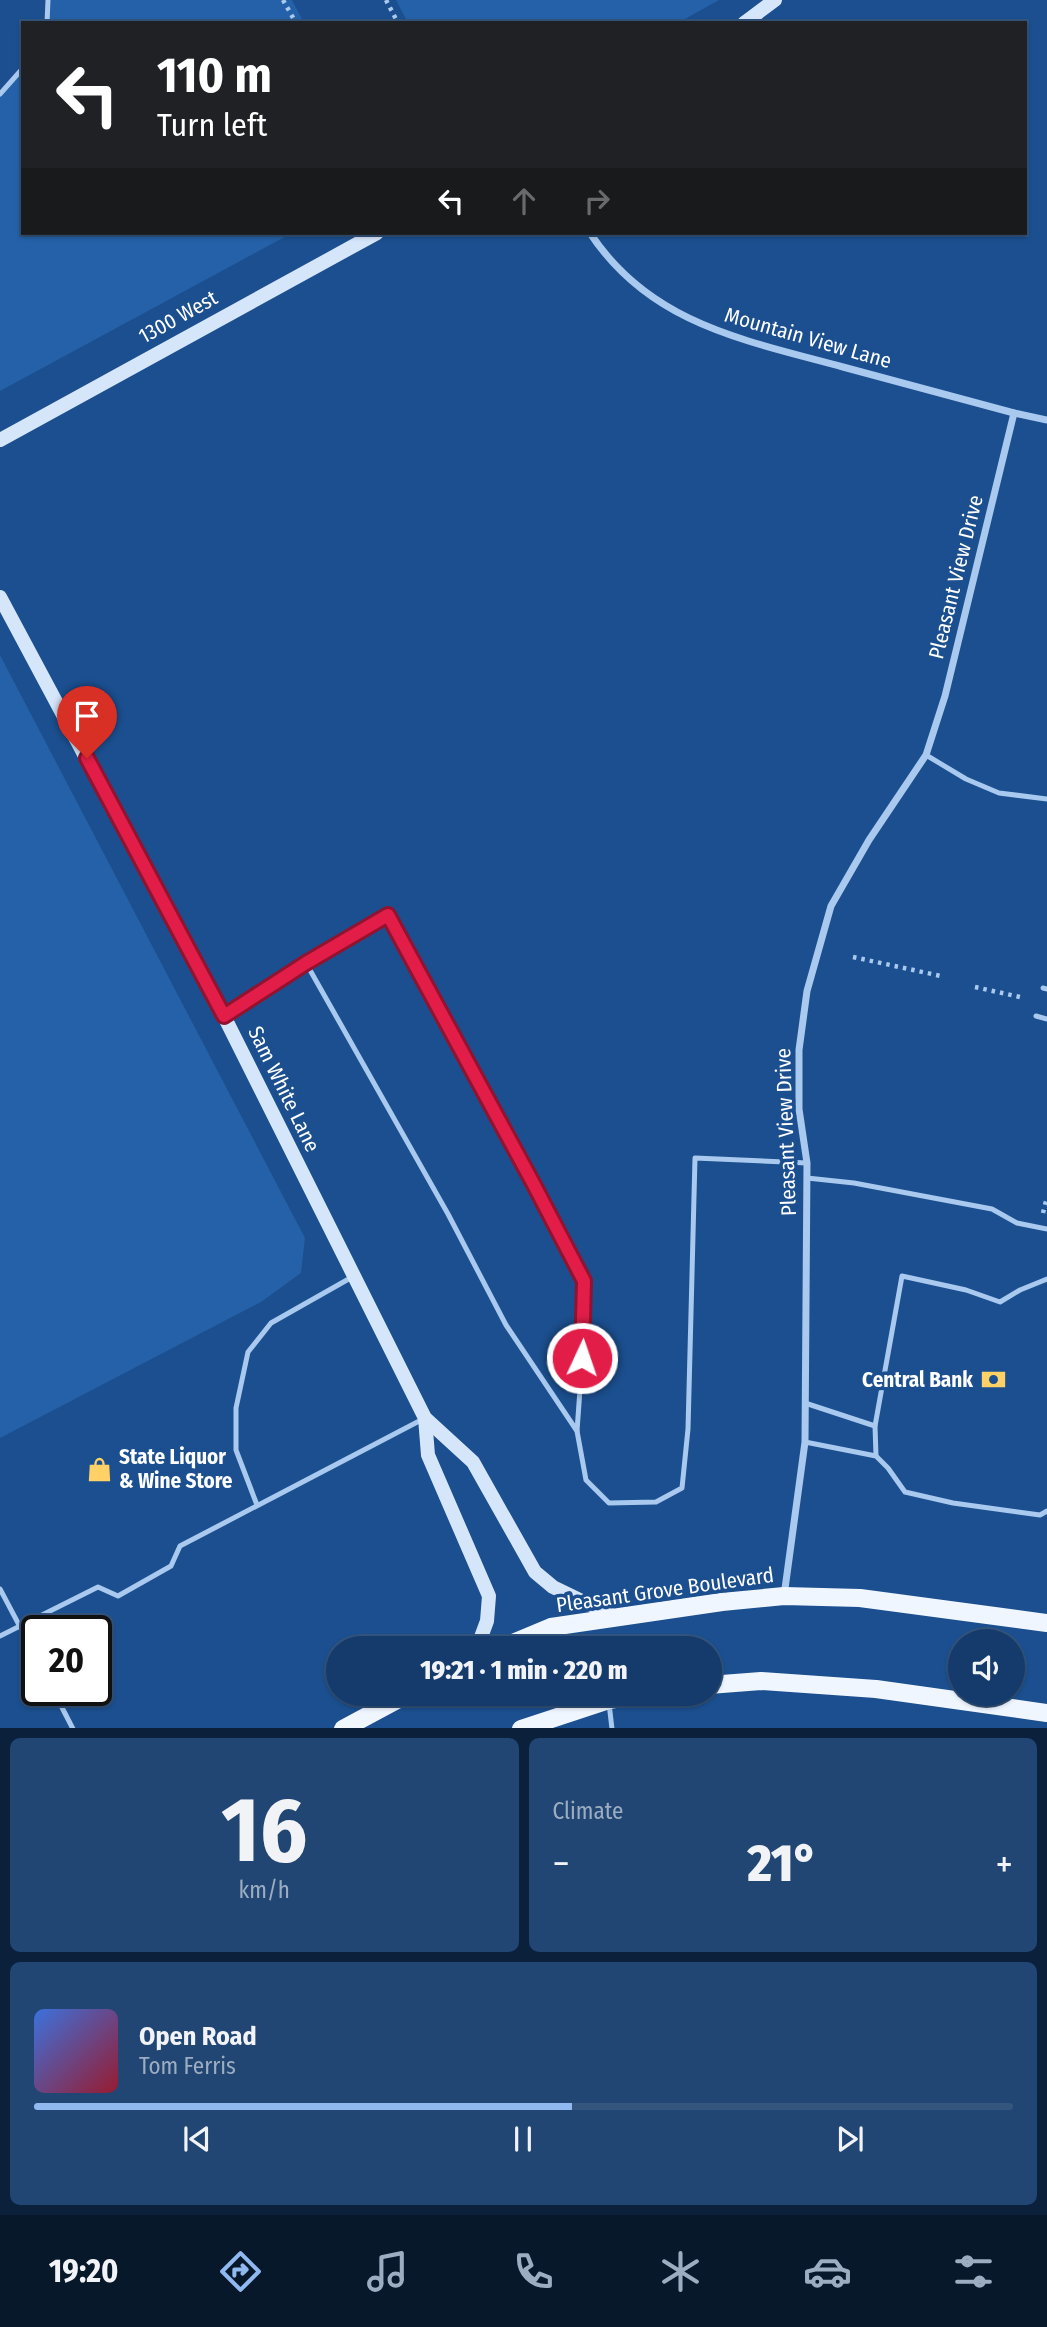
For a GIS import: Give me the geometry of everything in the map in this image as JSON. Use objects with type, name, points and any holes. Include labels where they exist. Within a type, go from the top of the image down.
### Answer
[{"type":"main road","name":"Pleasant Grove Boulevard","points":[[530,1636],[551,1627],[722,1602],[784,1596],[860,1598],[1047,1623]]},
{"type":"main road","points":[[722,1684],[761,1681],[876,1689],[1047,1713]]},
{"type":"main road","points":[[343,1728],[385,1706]]},
{"type":"main road","points":[[521,1728],[590,1706]]},
{"type":"street","points":[[747,21],[775,0]]},
{"type":"street","name":"1300 West","points":[[0,440],[373,235]]},
{"type":"street","name":"Mountain View Lane","points":[[591,235],[616,269],[656,300],[721,334],[1047,420]]},
{"type":"street","name":"Pleasant View Drive","points":[[784,1596],[805,1442],[807,1163],[799,1108],[799,1051],[807,991],[831,906],[869,839],[926,755],[945,696],[1014,413]]},
{"type":"street","name":"Sam White Lane","points":[[0,597],[224,1016],[425,1418],[473,1462],[535,1572],[553,1587],[618,1618]]},
{"type":"street","name":"Sam White Lane","points":[[425,1418],[428,1455],[489,1596],[487,1621],[481,1636]]},
{"type":"lane","points":[[47,21],[48,0]]},
{"type":"lane","points":[[0,93],[21,70]]},
{"type":"lane","points":[[926,755],[966,779],[999,793],[1047,799]]},
{"type":"lane","points":[[224,1016],[306,963],[388,915],[584,1281],[584,1334],[577,1431],[586,1480],[609,1503],[656,1502],[682,1488],[688,1429],[695,1158],[807,1163]]},
{"type":"lane","points":[[306,963],[448,1214],[506,1325],[577,1431]]},
{"type":"lane","points":[[1036,1016],[1047,1019]]},
{"type":"lane","points":[[807,1178],[854,1183],[992,1209],[1017,1223],[1047,1229]]},
{"type":"lane","points":[[257,1505],[236,1450],[236,1408],[248,1352],[271,1323],[354,1276]]},
{"type":"lane","points":[[876,1456],[875,1426],[902,1276],[967,1290],[1000,1302],[1047,1279]]},
{"type":"lane","points":[[806,1403],[875,1426]]},
{"type":"lane","points":[[0,1636],[98,1587],[118,1596],[172,1566],[180,1546],[425,1418]]},
{"type":"lane","points":[[805,1442],[876,1456],[905,1492],[953,1503],[1040,1515],[1047,1511]]},
{"type":"lane","points":[[0,1589],[21,1630]]},
{"type":"lane","points":[[61,1706],[73,1728]]},
{"type":"lane","points":[[610,1706],[612,1728]]},
{"type":"path","points":[[284,0],[295,21]]},
{"type":"path","points":[[386,0],[397,21]]},
{"type":"path","points":[[853,957],[941,976]]},
{"type":"path","points":[[975,987],[1020,997]]},
{"type":"path","points":[[1042,1218],[1047,1197]]},
{"type":"shaded area","points":[[48,0],[292,0],[303,21],[47,21]]},
{"type":"shaded area","points":[[396,0],[719,0],[682,21],[407,21]]},
{"type":"shaded area","points":[[21,70],[21,235],[288,235],[0,391],[0,94]]},
{"type":"shaded area","points":[[0,655],[305,1238],[301,1273],[261,1302],[0,1438]]},
{"type":"place","name":"Central Bank","points":[[993,1380]]},
{"type":"place","name":"State Liquor & Wine Store","points":[[99,1469]]},
{"type":"route","points":[[87,758],[224,1016],[306,963],[388,915],[584,1281],[582,1358]]}]
